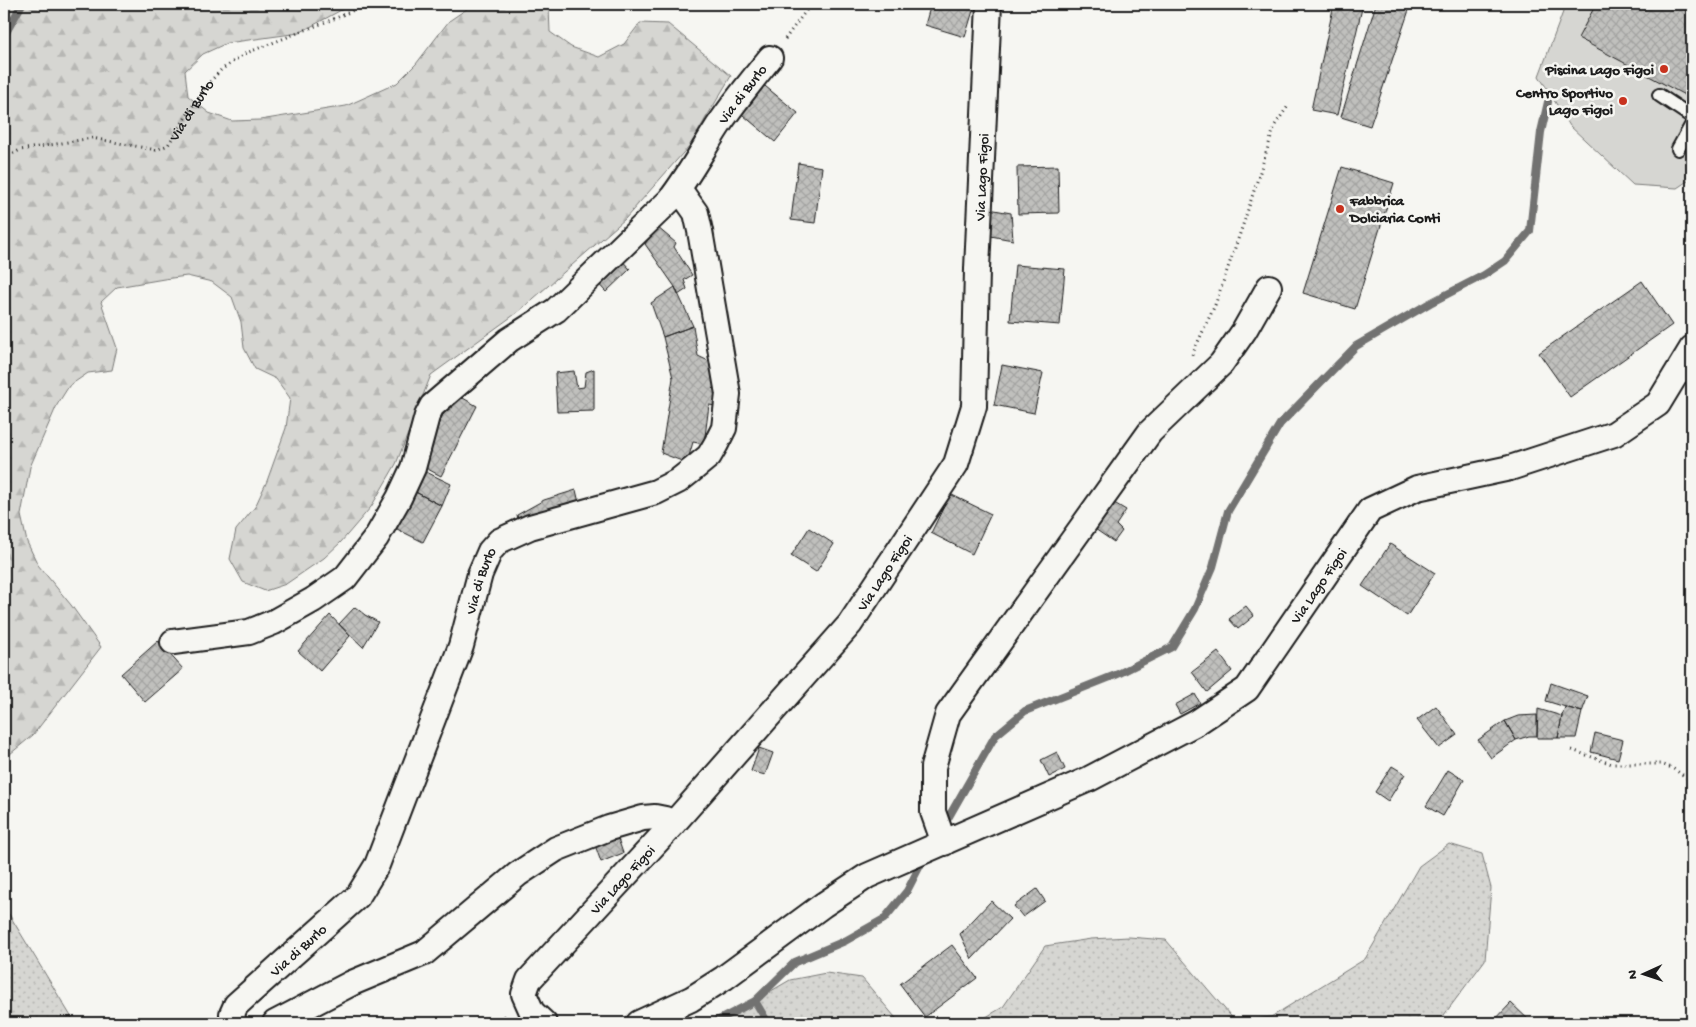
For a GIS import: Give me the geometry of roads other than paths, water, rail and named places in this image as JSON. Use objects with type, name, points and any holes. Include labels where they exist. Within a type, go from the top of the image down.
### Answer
[{"type":"street","name":"Via Lago Figoi","points":[[544,1023],[532,1012],[524,994],[529,980],[674,823],[850,624],[956,464],[974,406],[977,269],[989,4]]},
{"type":"street","name":"Via di Burlo","points":[[173,642],[249,632],[282,618],[345,578],[376,538],[398,498],[413,468],[427,416],[432,406],[509,340],[556,310],[670,200],[679,189],[718,125],[770,58]]},
{"type":"street","name":"Via di Burlo","points":[[234,1023],[232,1014],[236,1005],[358,896],[377,865],[461,646],[480,574],[490,551],[498,541],[530,527],[656,492],[678,481],[692,470],[709,456],[716,444],[724,428],[728,394],[696,213],[679,189]]},
{"type":"street","points":[[944,843],[933,812],[933,767],[948,714],[1150,432],[1221,364],[1244,331],[1269,287]]},
{"type":"street","name":"Via Lago Figoi","points":[[639,1023],[691,999],[716,984],[823,905],[867,876],[1089,779],[1196,723],[1247,688],[1370,510],[1417,488],[1510,468],[1614,434],[1658,404],[1692,348]]},
{"type":"street","points":[[275,1023],[352,982],[424,953],[518,874],[556,849],[609,828],[643,818],[655,817],[674,823]]},
{"type":"lane","points":[[1659,95],[1692,117]]},
{"type":"lane","points":[[1678,149],[1692,124]]},
{"type":"waterway","points":[[4,36],[22,4]]},
{"type":"waterway","points":[[943,827],[995,736],[1025,711],[1118,674],[1172,647],[1195,609],[1213,567],[1228,511],[1280,424],[1356,346],[1430,303],[1484,275],[1505,261],[1530,231],[1541,132],[1548,102]]},
{"type":"waterway","points":[[713,1023],[755,1001],[795,962],[845,941],[884,919],[907,891],[924,858]]},
{"type":"waterway","points":[[755,1001],[768,1023]]},
{"type":"place","name":"Piscina Lago Figoi","points":[[1664,69]]},
{"type":"place","name":"Centro Sportivo Lago Figoi","points":[[1623,101]]},
{"type":"place","name":"Fabbrica Dolciaria Conti","points":[[1340,209]]}]
